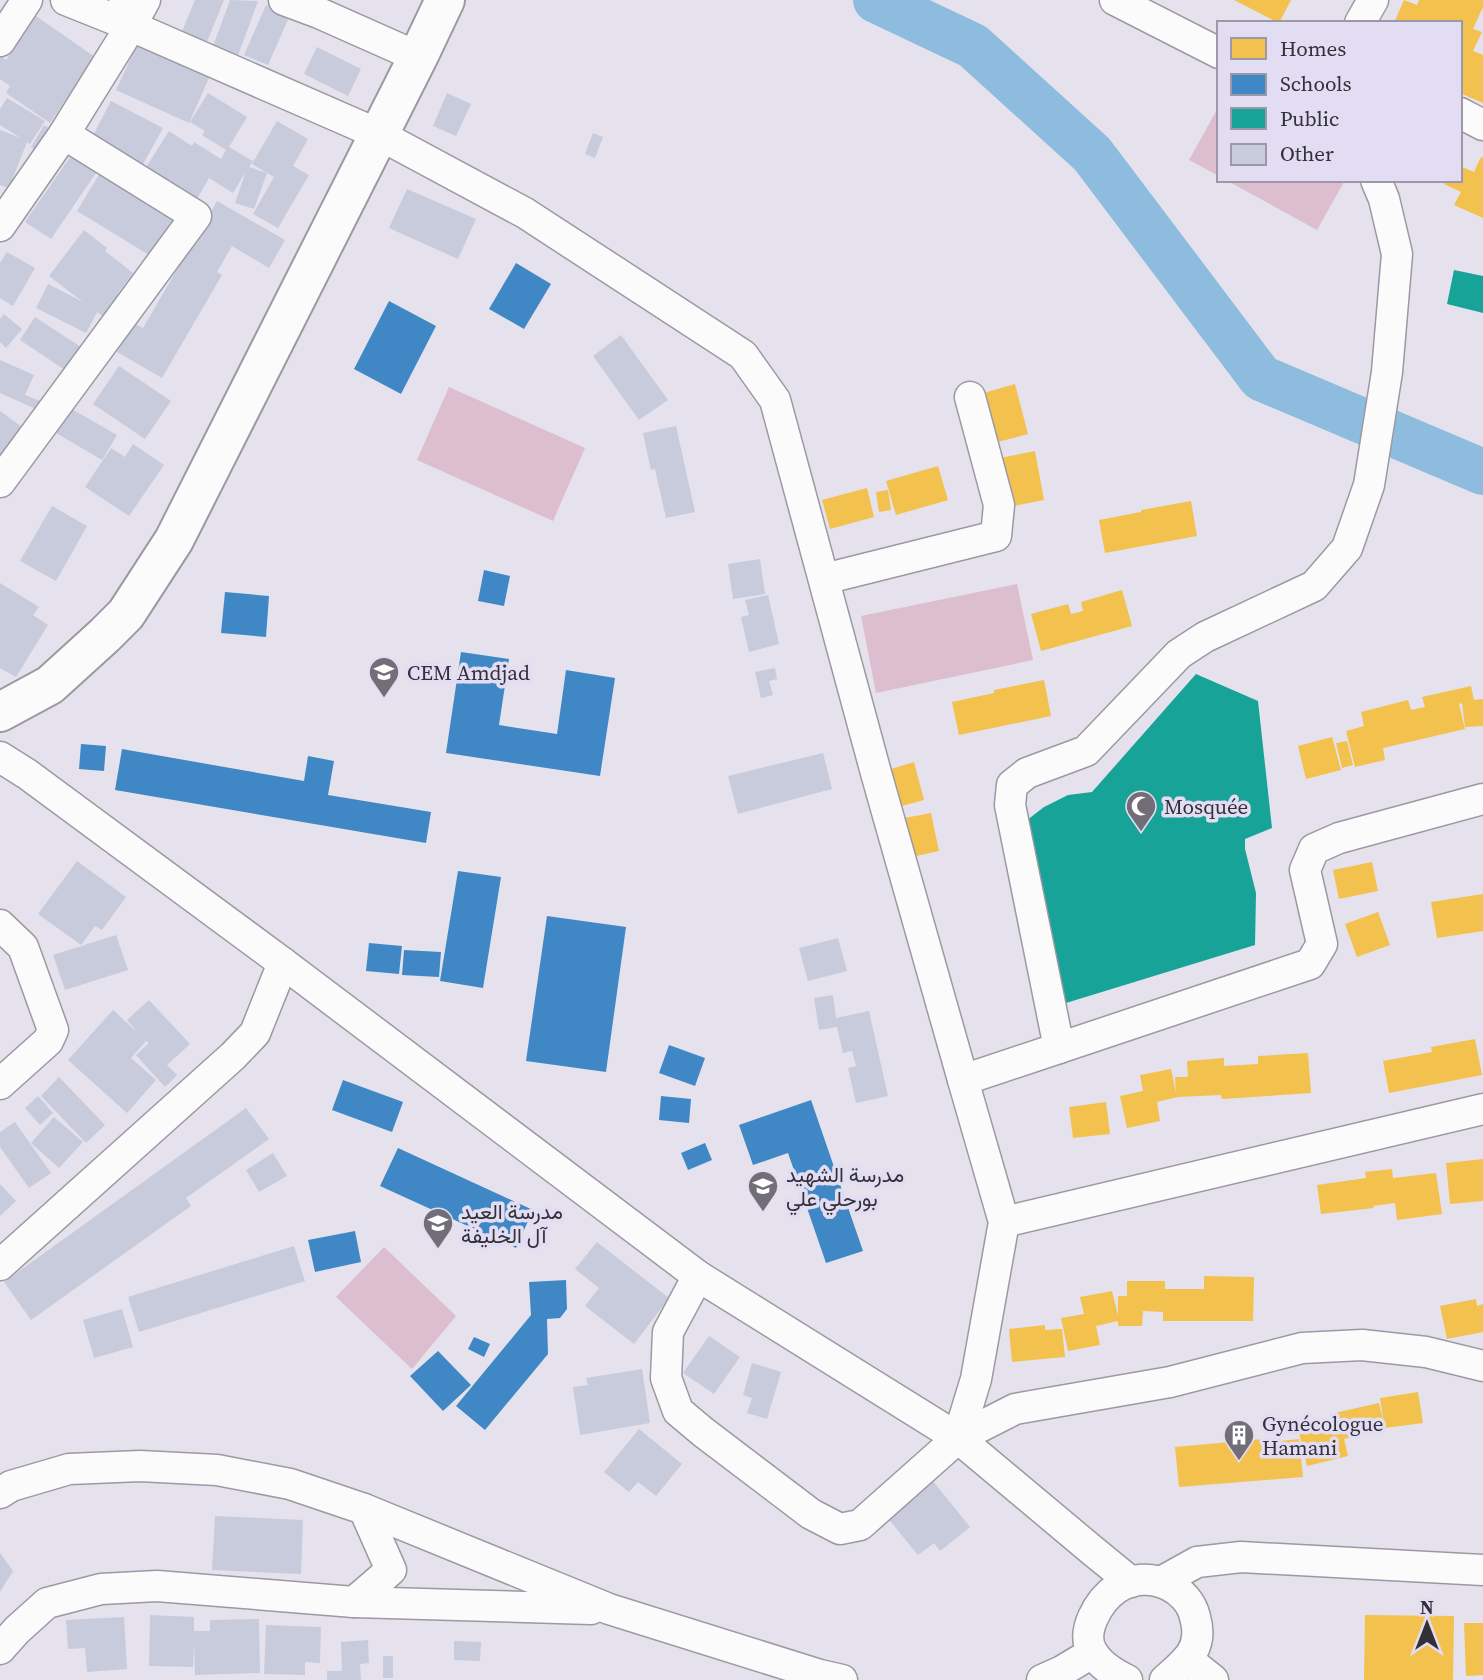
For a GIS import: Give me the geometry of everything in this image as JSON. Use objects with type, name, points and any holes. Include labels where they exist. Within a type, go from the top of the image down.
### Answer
[{"type":"main road","points":[[0,712],[50,685],[126,614],[174,540],[446,0]]},
{"type":"street","points":[[0,41],[27,0]]},
{"type":"street","points":[[66,0],[378,134],[525,214],[743,355],[775,400],[876,773],[1004,1222],[976,1379],[958,1438]]},
{"type":"street","points":[[111,0],[131,26]]},
{"type":"street","points":[[0,226],[64,134],[145,0]]},
{"type":"street","points":[[284,0],[322,7],[418,57]]},
{"type":"street","points":[[1115,0],[1217,52]]},
{"type":"street","points":[[1361,21],[1373,0]]},
{"type":"street","points":[[1462,114],[1483,125]]},
{"type":"street","points":[[0,482],[196,216],[64,134]]},
{"type":"street","points":[[1059,1048],[1010,805],[1012,785],[1027,772],[1086,751],[1179,654],[1205,637],[1314,586],[1347,548],[1369,485],[1387,372],[1397,254],[1384,199],[1377,182]]},
{"type":"street","points":[[824,579],[996,536],[999,505],[970,397]]},
{"type":"street","points":[[0,757],[27,774],[283,963],[698,1276],[958,1438],[1131,1581]]},
{"type":"street","points":[[963,1080],[1310,964],[1322,944],[1305,870],[1314,849],[1339,838],[1483,799]]},
{"type":"street","points":[[0,925],[23,947],[53,1030],[48,1041],[0,1084]]},
{"type":"street","points":[[0,1265],[233,1056],[255,1033],[283,963]]},
{"type":"street","points":[[1004,1222],[1483,1110]]},
{"type":"street","points":[[698,1276],[668,1332],[666,1378],[678,1411],[811,1514],[841,1529],[860,1525],[958,1438],[1015,1409],[1170,1382],[1302,1348],[1362,1345],[1426,1352],[1483,1366]]},
{"type":"street","points":[[0,1493],[11,1486],[69,1469],[140,1466],[217,1470],[290,1484],[364,1509],[609,1609],[842,1680]]},
{"type":"street","points":[[354,1602],[391,1570],[364,1509]]},
{"type":"street","points":[[1161,1581],[1197,1562],[1241,1557],[1483,1570]]},
{"type":"street","points":[[1127,1680],[1115,1674],[1092,1653],[1088,1639],[1091,1621],[1106,1597],[1117,1587],[1145,1579],[1161,1581],[1175,1588],[1186,1599],[1198,1628],[1196,1644],[1188,1660],[1165,1680]]},
{"type":"street","points":[[0,1649],[47,1604],[101,1589],[156,1586],[354,1602],[609,1609]]},
{"type":"street","points":[[1042,1680],[1092,1653]]},
{"type":"street","points":[[1188,1660],[1213,1680]]},
{"type":"shaded area","points":[[1217,110],[1217,175],[1189,160]]},
{"type":"shaded area","points":[[1230,182],[1344,182],[1317,230]]},
{"type":"shaded area","points":[[449,387],[585,448],[553,521],[417,460]]},
{"type":"shaded area","points":[[1017,584],[1033,660],[876,693],[861,616]]},
{"type":"shaded area","points":[[384,1247],[456,1316],[412,1369],[336,1297]]},
{"type":"building: Homes","points":[[1234,0],[1291,0],[1280,21]]},
{"type":"building: Homes","points":[[1404,0],[1417,5],[1419,0],[1483,0],[1483,7],[1473,29],[1482,32],[1473,51],[1483,55],[1483,103],[1462,94],[1462,21],[1395,21]]},
{"type":"building: Homes","points":[[1481,157],[1483,158],[1483,218],[1454,205],[1461,192],[1444,184],[1462,182],[1462,167],[1474,172]]},
{"type":"building: Homes","points":[[1015,384],[1028,434],[994,443],[980,394]]},
{"type":"building: Homes","points":[[1035,451],[1044,500],[1009,507],[1000,458]]},
{"type":"building: Homes","points":[[938,466],[948,500],[896,515],[886,481]]},
{"type":"building: Homes","points":[[867,488],[874,517],[830,529],[822,500]]},
{"type":"building: Homes","points":[[888,490],[891,510],[879,512],[876,492]]},
{"type":"building: Homes","points":[[1191,501],[1197,536],[1105,553],[1099,520]]},
{"type":"building: Homes","points":[[1122,590],[1132,626],[1041,651],[1031,614],[1068,604],[1071,614],[1083,611],[1081,602]]},
{"type":"building: Homes","points":[[1044,680],[1051,716],[959,735],[952,702]]},
{"type":"building: Homes","points":[[1471,686],[1474,700],[1483,699],[1483,726],[1465,727],[1462,703],[1459,704],[1465,729],[1383,748],[1385,760],[1355,767],[1346,731],[1364,726],[1361,712],[1408,700],[1411,710],[1425,707],[1422,697]]},
{"type":"building: Homes","points":[[1332,737],[1341,770],[1306,779],[1298,746]]},
{"type":"building: Homes","points":[[1347,741],[1353,765],[1342,768],[1336,743]]},
{"type":"building: Homes","points":[[914,762],[924,800],[891,809],[881,772]]},
{"type":"building: Homes","points":[[931,813],[939,851],[902,859],[894,820]]},
{"type":"building: Homes","points":[[1372,862],[1378,891],[1339,899],[1333,870]]},
{"type":"building: Homes","points":[[1483,894],[1483,931],[1437,938],[1431,902]]},
{"type":"building: Homes","points":[[1378,912],[1390,945],[1357,957],[1345,924]]},
{"type":"building: Homes","points":[[1475,1039],[1482,1075],[1389,1093],[1383,1061],[1432,1052],[1431,1047]]},
{"type":"building: Homes","points":[[1308,1053],[1311,1093],[1222,1099],[1221,1095],[1177,1097],[1157,1102],[1160,1121],[1127,1128],[1120,1096],[1143,1091],[1140,1075],[1171,1069],[1176,1093],[1175,1077],[1188,1077],[1187,1061],[1224,1058],[1224,1066],[1258,1064],[1258,1056]]},
{"type":"building: Homes","points":[[1106,1102],[1110,1134],[1073,1138],[1069,1107]]},
{"type":"building: Homes","points":[[1483,1159],[1483,1201],[1450,1204],[1446,1163]]},
{"type":"building: Homes","points":[[1392,1169],[1393,1178],[1436,1173],[1442,1214],[1397,1220],[1395,1203],[1321,1214],[1317,1185],[1366,1178],[1365,1172]]},
{"type":"building: Homes","points":[[1204,1276],[1254,1277],[1253,1321],[1163,1321],[1163,1312],[1143,1311],[1142,1326],[1118,1326],[1118,1321],[1096,1326],[1100,1345],[1068,1351],[1061,1318],[1084,1314],[1080,1297],[1112,1291],[1118,1315],[1118,1296],[1127,1296],[1127,1281],[1165,1281],[1165,1289],[1204,1289]]},
{"type":"building: Homes","points":[[1476,1299],[1477,1306],[1483,1304],[1483,1332],[1447,1339],[1440,1306]]},
{"type":"building: Homes","points":[[1045,1325],[1045,1330],[1062,1329],[1065,1357],[1012,1362],[1009,1329]]},
{"type":"building: Homes","points":[[1418,1392],[1423,1423],[1385,1428],[1344,1439],[1348,1456],[1307,1466],[1299,1433],[1332,1425],[1330,1414],[1379,1403],[1384,1424],[1380,1398]]},
{"type":"building: Homes","name":"Gynécologue Hamani","points":[[1263,1439],[1263,1443],[1299,1439],[1303,1477],[1179,1487],[1175,1447]]},
{"type":"building: Homes","points":[[1365,1615],[1454,1616],[1453,1680],[1364,1680]]},
{"type":"building: Homes","points":[[1464,1623],[1483,1623],[1483,1675],[1466,1676]]},
{"type":"building: Schools","points":[[516,263],[551,284],[524,329],[489,309]]},
{"type":"building: Schools","points":[[389,301],[436,326],[401,394],[354,369]]},
{"type":"building: Schools","points":[[484,570],[510,576],[504,606],[478,601]]},
{"type":"building: Schools","points":[[225,592],[269,596],[266,637],[221,633]]},
{"type":"building: Schools","points":[[461,652],[509,659],[499,725],[557,734],[566,670],[615,678],[600,776],[446,753]]},
{"type":"building: Schools","points":[[81,744],[106,746],[104,771],[79,769]]},
{"type":"building: Schools","points":[[122,749],[304,781],[308,756],[334,761],[328,795],[431,812],[426,843],[115,790]]},
{"type":"building: Schools","points":[[458,871],[501,877],[483,988],[440,981]]},
{"type":"building: Schools","points":[[547,916],[626,927],[606,1072],[526,1061]]},
{"type":"building: Schools","points":[[369,943],[402,946],[399,974],[366,971]]},
{"type":"building: Schools","points":[[404,950],[441,952],[439,977],[402,975]]},
{"type":"building: Schools","points":[[669,1045],[705,1058],[695,1086],[659,1073]]},
{"type":"building: Schools","points":[[343,1080],[403,1102],[392,1132],[332,1110]]},
{"type":"building: Schools","points":[[661,1096],[691,1099],[689,1123],[659,1120]]},
{"type":"building: Schools","points":[[811,1100],[863,1251],[826,1263],[788,1153],[753,1165],[739,1125]]},
{"type":"building: Schools","points":[[705,1143],[712,1160],[688,1170],[681,1153]]},
{"type":"building: Schools","points":[[398,1148],[533,1210],[516,1248],[380,1186]]},
{"type":"building: Schools","points":[[355,1231],[361,1262],[315,1272],[308,1240]]},
{"type":"building: Schools","points":[[566,1280],[567,1309],[560,1318],[547,1319],[548,1354],[485,1430],[456,1406],[531,1315],[529,1282]]},
{"type":"building: Schools","points":[[474,1337],[490,1344],[484,1357],[468,1349]]},
{"type":"building: Schools","points":[[438,1351],[471,1385],[443,1411],[410,1376]]},
{"type":"building: Public","points":[[1454,270],[1483,276],[1483,313],[1447,304]]},
{"type":"building: Public","name":"Mosquée","points":[[1196,674],[1258,701],[1272,828],[1245,839],[1256,893],[1255,945],[1066,1003],[1022,824],[1044,807],[1068,795],[1092,792]]},
{"type":"building: Other","points":[[195,0],[224,0],[206,44],[181,34]]},
{"type":"building: Other","points":[[230,0],[258,1],[237,58],[212,49]]},
{"type":"building: Other","points":[[266,5],[290,15],[268,65],[244,55]]},
{"type":"building: Other","points":[[36,16],[95,57],[50,123],[6,93],[10,86],[0,79],[0,55],[6,60]]},
{"type":"building: Other","points":[[137,45],[209,78],[189,123],[116,90]]},
{"type":"building: Other","points":[[317,47],[361,69],[348,96],[304,74]]},
{"type":"building: Other","points":[[208,93],[247,117],[229,147],[253,161],[249,167],[267,173],[254,209],[235,203],[246,171],[233,193],[209,178],[197,199],[158,174],[153,182],[141,175],[169,131],[192,146],[194,142],[221,159],[226,150],[202,135],[205,131],[190,122]]},
{"type":"building: Other","points":[[447,93],[471,104],[456,136],[433,126]]},
{"type":"building: Other","points":[[7,98],[45,121],[30,144],[27,142],[9,188],[0,185],[0,130],[21,138],[0,125],[0,109]]},
{"type":"building: Other","points":[[111,101],[163,128],[140,170],[89,143]]},
{"type":"building: Other","points":[[277,121],[308,139],[293,166],[309,175],[278,228],[253,214],[274,177],[252,164]]},
{"type":"building: Other","points":[[44,125],[54,131],[40,153],[31,147]]},
{"type":"building: Other","points":[[593,133],[603,137],[595,158],[585,154]]},
{"type":"building: Other","points":[[75,150],[100,167],[51,239],[25,222]]},
{"type":"building: Other","points":[[100,173],[178,220],[154,258],[77,211]]},
{"type":"building: Other","points":[[407,189],[476,219],[458,259],[389,228]]},
{"type":"building: Other","points":[[217,201],[285,240],[269,268],[232,246],[217,272],[222,275],[162,378],[117,352],[134,323],[143,328]]},
{"type":"building: Other","points":[[84,230],[133,273],[118,293],[126,298],[108,320],[97,312],[86,333],[36,308],[48,284],[83,302],[49,276]]},
{"type":"building: Other","points":[[7,252],[35,268],[13,306],[0,298],[0,263]]},
{"type":"building: Other","points":[[4,314],[22,329],[6,348],[0,342],[0,319]]},
{"type":"building: Other","points":[[35,317],[87,351],[71,374],[20,340]]},
{"type":"building: Other","points":[[621,335],[668,400],[639,420],[593,356]]},
{"type":"building: Other","points":[[0,360],[34,375],[25,395],[40,401],[36,409],[0,393]]},
{"type":"building: Other","points":[[119,366],[171,401],[145,439],[93,404]]},
{"type":"building: Other","points":[[70,408],[117,435],[102,460],[56,433]]},
{"type":"building: Other","points":[[0,411],[22,427],[0,455]]},
{"type":"building: Other","points":[[676,426],[695,512],[666,518],[655,469],[651,470],[643,433]]},
{"type":"building: Other","points":[[133,444],[164,465],[129,516],[85,487],[111,448],[125,457]]},
{"type":"building: Other","points":[[52,506],[87,526],[56,581],[20,561]]},
{"type":"building: Other","points":[[760,559],[765,594],[733,599],[728,564]]},
{"type":"building: Other","points":[[0,583],[39,607],[33,615],[48,625],[16,677],[0,668]]},
{"type":"building: Other","points":[[768,595],[779,644],[749,652],[741,617],[749,615],[745,600]]},
{"type":"building: Other","points":[[775,668],[777,679],[769,681],[773,695],[761,698],[755,672]]},
{"type":"building: Other","points":[[823,753],[832,789],[738,814],[728,776]]},
{"type":"building: Other","points":[[77,861],[126,897],[102,930],[95,926],[81,945],[38,914]]},
{"type":"building: Other","points":[[116,935],[128,970],[65,990],[53,955]]},
{"type":"building: Other","points":[[838,938],[847,971],[808,981],[799,948]]},
{"type":"building: Other","points":[[833,995],[836,1018],[869,1011],[888,1096],[856,1103],[848,1068],[856,1066],[852,1051],[843,1053],[837,1027],[819,1030],[814,998]]},
{"type":"building: Other","points":[[149,1000],[190,1044],[167,1065],[177,1075],[165,1087],[136,1055],[149,1043],[146,1041],[131,1058],[156,1080],[127,1113],[68,1060],[113,1010],[138,1033],[127,1020]]},
{"type":"building: Other","points":[[59,1077],[105,1125],[86,1143],[41,1096]]},
{"type":"building: Other","points":[[38,1096],[53,1113],[40,1125],[25,1108]]},
{"type":"building: Other","points":[[246,1108],[269,1139],[186,1198],[191,1206],[31,1320],[4,1282]]},
{"type":"building: Other","points":[[54,1117],[83,1142],[59,1168],[31,1143]]},
{"type":"building: Other","points":[[15,1122],[51,1173],[29,1188],[0,1147],[0,1132]]},
{"type":"building: Other","points":[[273,1153],[287,1176],[259,1192],[246,1170]]},
{"type":"building: Other","points":[[0,1184],[16,1201],[0,1216]]},
{"type":"building: Other","points":[[597,1242],[669,1298],[634,1344],[585,1306],[599,1288],[575,1269]]},
{"type":"building: Other","points":[[294,1246],[305,1281],[139,1332],[128,1297]]},
{"type":"building: Other","points":[[122,1309],[133,1347],[94,1358],[83,1320]]},
{"type":"building: Other","points":[[709,1336],[740,1357],[714,1394],[683,1373]]},
{"type":"building: Other","points":[[752,1363],[781,1372],[767,1419],[747,1413],[752,1398],[743,1395]]},
{"type":"building: Other","points":[[642,1369],[650,1423],[580,1435],[573,1387],[588,1385],[586,1378]]},
{"type":"building: Other","points":[[639,1429],[682,1464],[656,1496],[638,1482],[629,1492],[604,1472]]},
{"type":"building: Other","points":[[928,1475],[970,1527],[940,1551],[934,1543],[918,1555],[882,1511]]},
{"type":"building: Other","points":[[215,1516],[303,1520],[301,1574],[212,1570]]},
{"type":"building: Other","points":[[0,1553],[13,1571],[0,1592]]},
{"type":"building: Other","points":[[150,1615],[194,1617],[194,1631],[210,1631],[210,1620],[259,1619],[260,1673],[195,1675],[194,1643],[193,1667],[149,1666]]},
{"type":"building: Other","points":[[124,1617],[127,1669],[87,1672],[85,1648],[68,1649],[66,1620]]},
{"type":"building: Other","points":[[266,1625],[321,1627],[320,1663],[305,1662],[305,1675],[264,1674]]},
{"type":"building: Other","points":[[368,1640],[369,1663],[360,1664],[361,1680],[327,1680],[327,1671],[342,1671],[341,1642]]},
{"type":"building: Other","points":[[454,1641],[481,1642],[480,1661],[454,1660]]},
{"type":"building: Other","points":[[383,1656],[393,1656],[393,1678],[383,1678]]},
{"type":"waterway","points":[[876,0],[973,46],[1092,154],[1261,378],[1483,472]]},
{"type":"place","name":"CEM Amdjad","points":[[384,699]]},
{"type":"place","name":"Mosquée","points":[[1141,833]]},
{"type":"place","name":"مدرسة الشهيد بورحلي علي","points":[[763,1213]]},
{"type":"place","name":"مدرسة العيد آل الخليفة","points":[[438,1250]]},
{"type":"place","name":"Gynécologue Hamani","points":[[1239,1462]]}]
